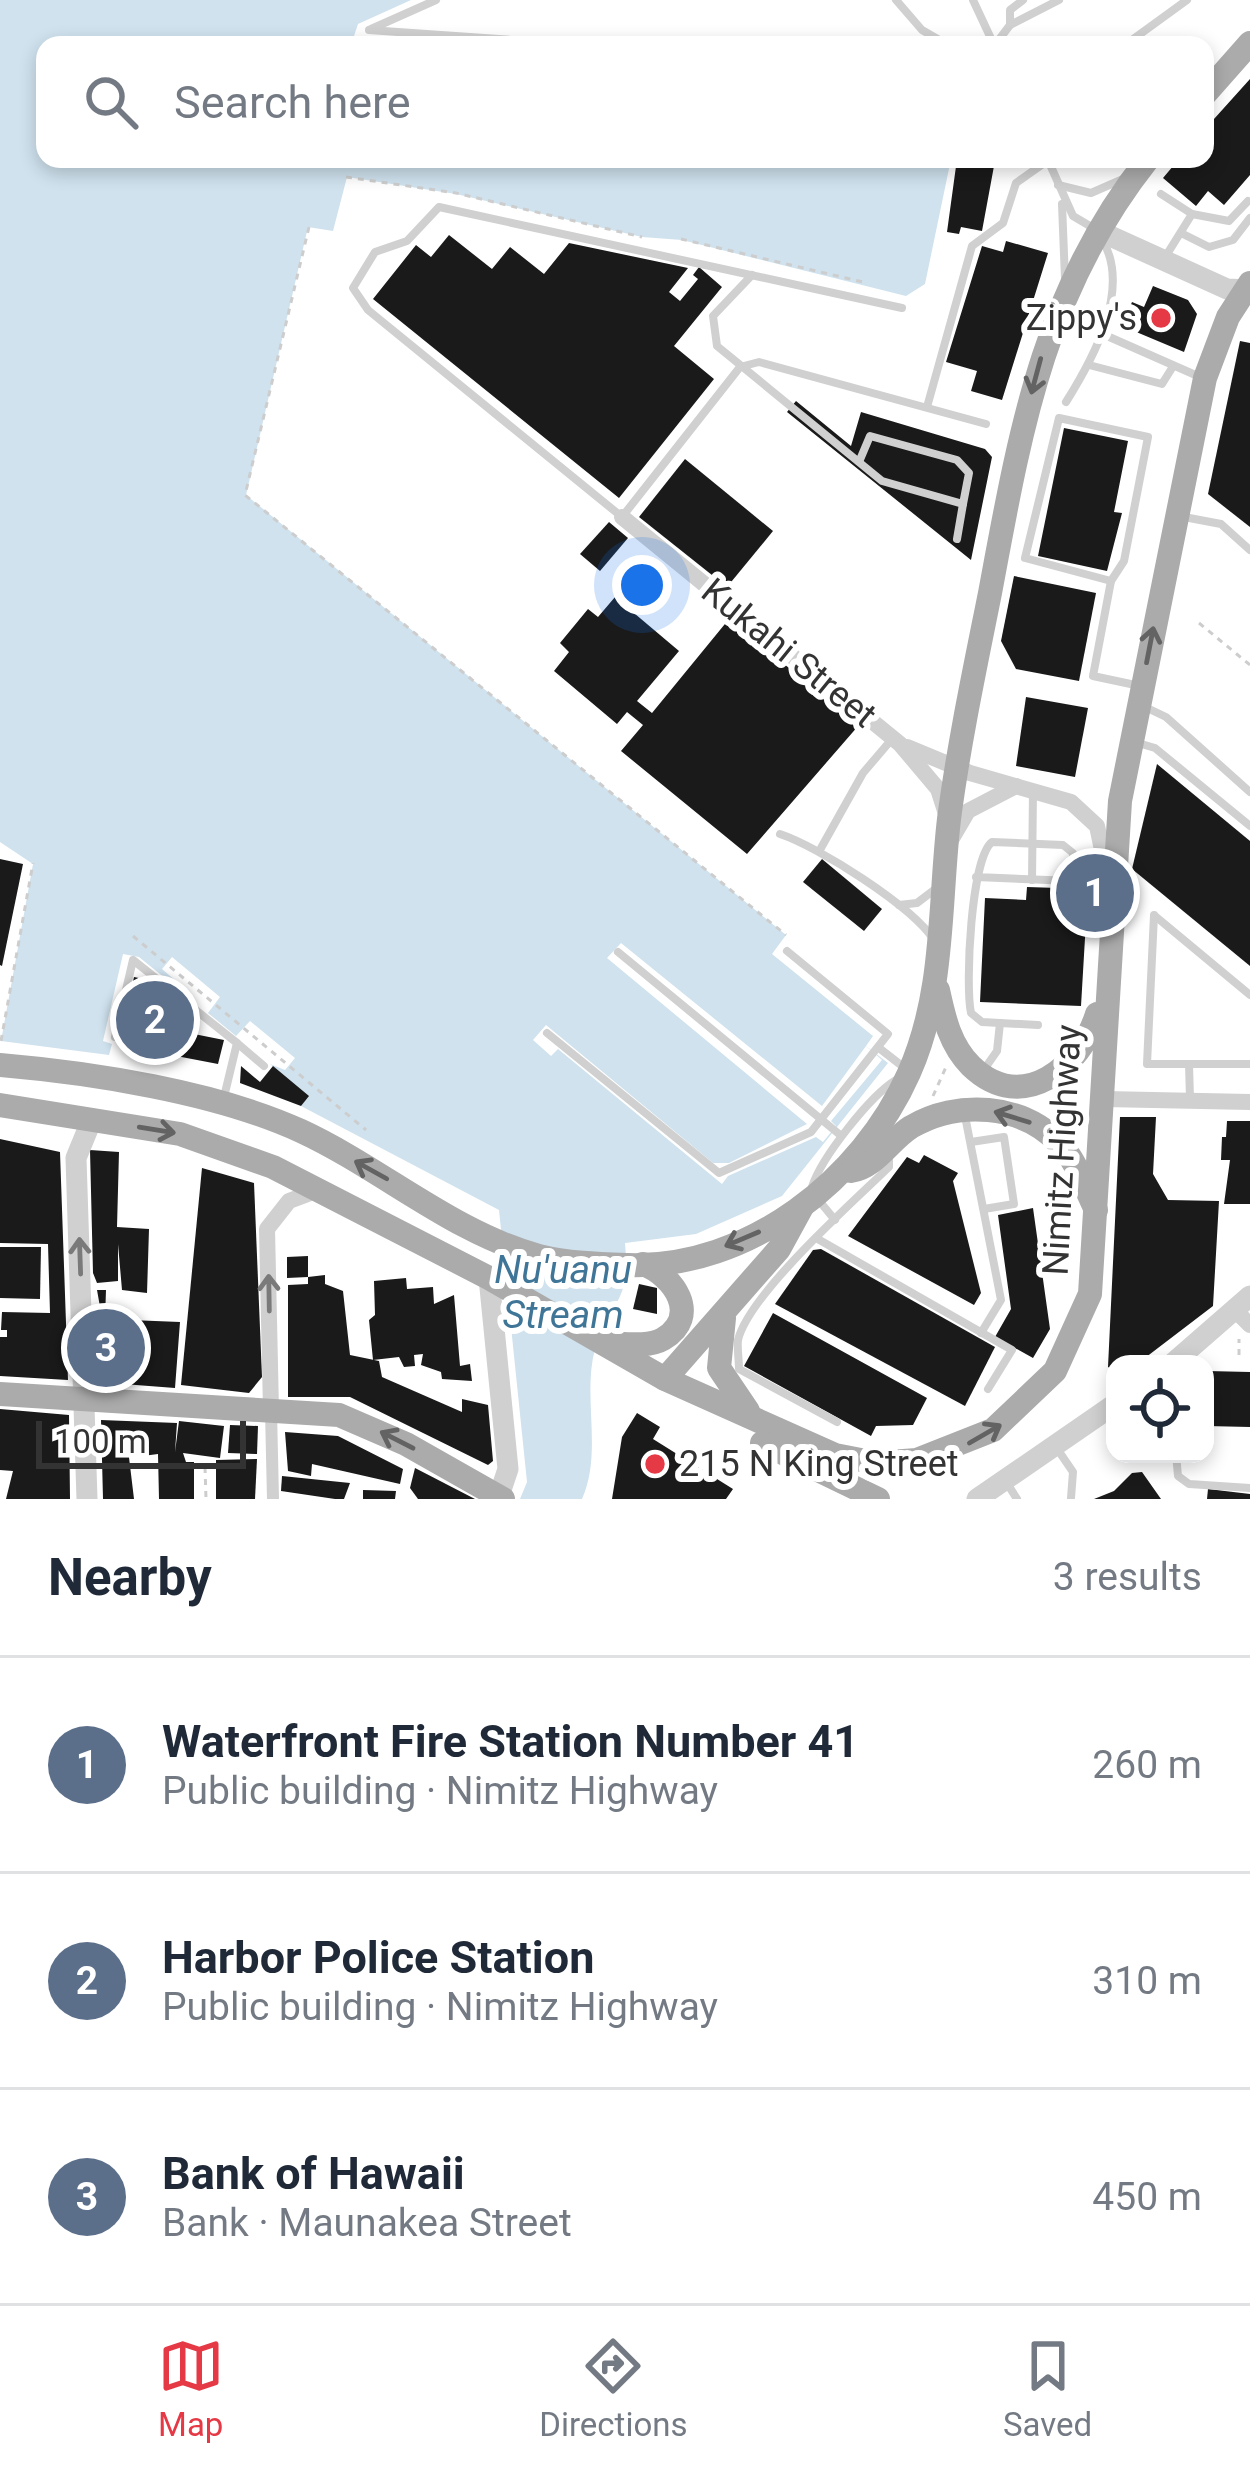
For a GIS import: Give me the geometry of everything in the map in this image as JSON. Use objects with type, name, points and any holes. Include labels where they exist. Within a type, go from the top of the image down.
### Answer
[{"type":"main road","points":[[1214,84],[1250,43]]},
{"type":"main road","points":[[0,1065],[222,1105],[300,1130],[473,1227],[539,1256],[635,1264],[722,1248],[808,1202],[842,1172],[875,1132],[910,1071],[937,988],[957,766],[1028,407],[1065,290],[1097,230],[1142,168]]},
{"type":"main road","name":"Nimitz Highway","points":[[0,1106],[180,1134],[321,1190],[493,1280],[665,1379],[835,1456],[876,1463],[937,1456],[993,1430],[1042,1388],[1076,1334],[1090,1294],[1111,891],[1131,740],[1205,378],[1248,288]]},
{"type":"main road","points":[[937,988],[946,1027],[980,1073],[1021,1086],[1046,1082],[1067,1069],[1090,1035],[1106,985]]},
{"type":"main road","points":[[964,1108],[980,1073]]},
{"type":"main road","points":[[842,1172],[865,1168],[923,1121],[964,1108],[1015,1116],[1049,1134],[1069,1155],[1097,1212]]},
{"type":"main road","points":[[808,1202],[787,1256],[665,1379],[711,1414],[878,1499]]},
{"type":"main road","points":[[601,1343],[656,1342],[679,1320],[680,1297],[670,1278],[635,1264]]},
{"type":"main road","points":[[738,1308],[718,1339],[719,1368],[756,1421]]},
{"type":"main road","points":[[0,1394],[339,1415],[367,1424],[500,1498]]},
{"type":"street","points":[[1097,230],[1227,289],[1248,288]]},
{"type":"street","name":"Kukahi Street","points":[[622,517],[896,741],[938,789],[949,823]]},
{"type":"street","name":"Kukahi Street","points":[[896,741],[1071,802],[1090,817],[1101,837],[1111,891]]},
{"type":"street","points":[[945,869],[954,829],[968,811],[1025,788]]},
{"type":"street","points":[[1103,1099],[1250,1102]]},
{"type":"street","points":[[87,1499],[76,1158],[92,1119]]},
{"type":"street","points":[[273,1499],[267,1229],[289,1202],[321,1190]]},
{"type":"street","points":[[493,1280],[508,1469],[500,1498]]},
{"type":"street","points":[[1186,1355],[1244,1316]]},
{"type":"street","points":[[977,1499],[1011,1489],[1055,1445],[1106,1410]]},
{"type":"lane","points":[[436,0],[369,30],[455,36]]},
{"type":"lane","points":[[896,0],[932,36]]},
{"type":"lane","points":[[974,0],[990,36]]},
{"type":"lane","points":[[1010,25],[1010,10],[1023,0]]},
{"type":"lane","points":[[1001,36],[1010,25],[1059,0]]},
{"type":"lane","points":[[1137,36],[1187,0]]},
{"type":"lane","points":[[927,407],[972,246],[1003,223],[1016,183],[1036,168]]},
{"type":"lane","points":[[1052,168],[1073,216],[1097,230],[1112,257],[1117,283],[1089,365],[1066,402]]},
{"type":"lane","points":[[1058,184],[1090,193],[1135,168]]},
{"type":"lane","points":[[1161,194],[1192,214],[1229,221],[1248,201]]},
{"type":"lane","points":[[1062,196],[1065,290]]},
{"type":"lane","points":[[902,308],[439,207],[407,241],[375,251],[353,288],[368,310],[622,517],[740,368],[759,362],[986,424]]},
{"type":"lane","points":[[1163,260],[1192,214]]},
{"type":"lane","points":[[1181,233],[1209,247],[1233,239],[1250,218]]},
{"type":"lane","points":[[752,275],[713,316],[717,346],[882,481],[963,504]]},
{"type":"lane","points":[[1098,332],[1172,368],[1205,378]]},
{"type":"lane","points":[[1089,365],[1162,384],[1172,368]]},
{"type":"lane","points":[[1024,557],[1058,418],[1148,437],[1124,561],[1111,581],[1093,676],[1140,695],[1250,792]]},
{"type":"lane","points":[[859,462],[870,436],[957,460],[969,472],[957,539]]},
{"type":"lane","points":[[1176,516],[1221,524],[1250,550]]},
{"type":"lane","points":[[998,548],[1111,581]]},
{"type":"lane","points":[[1131,740],[1155,748],[1250,826]]},
{"type":"lane","points":[[821,848],[862,773],[896,741]]},
{"type":"lane","points":[[1025,788],[1032,880]]},
{"type":"lane","points":[[780,834],[821,848],[916,917],[939,948]]},
{"type":"lane","points":[[976,877],[1073,881],[1075,857],[1064,845],[988,844],[976,877],[970,1009],[977,1020],[1038,1024]]},
{"type":"lane","points":[[892,904],[916,903],[945,869]]},
{"type":"lane","points":[[1250,995],[1154,915],[1147,1064],[1250,1064]]},
{"type":"lane","points":[[547,1033],[719,1173],[811,1132],[888,1034],[787,951]]},
{"type":"lane","points":[[618,952],[839,1134]]},
{"type":"lane","points":[[116,1036],[133,960],[264,1066]]},
{"type":"lane","points":[[980,1073],[997,1052],[1000,1023]]},
{"type":"lane","points":[[222,1105],[237,1043]]},
{"type":"lane","points":[[835,1220],[808,1202],[813,1181],[839,1134],[857,1124],[890,1082],[910,1071],[879,1048]]},
{"type":"lane","points":[[1189,1064],[1190,1101]]},
{"type":"lane","points":[[964,1108],[1001,1300],[981,1333]]},
{"type":"lane","points":[[971,1142],[1004,1136],[1014,1204],[984,1209]]},
{"type":"lane","points":[[787,1256],[816,1238],[889,1167],[890,1144]]},
{"type":"lane","points":[[816,1238],[1012,1350],[988,1390]]},
{"type":"lane","points":[[738,1308],[739,1369],[837,1422]]},
{"type":"lane","points":[[1055,1445],[1073,1472],[1070,1499]]},
{"type":"lane","points":[[1177,1463],[1178,1476],[1190,1484],[1250,1488]]},
{"type":"path","points":[[346,177],[456,194],[642,237]]},
{"type":"path","points":[[308,226],[245,495],[786,935]]},
{"type":"path","points":[[681,239],[867,284]]},
{"type":"path","points":[[1198,623],[1250,665]]},
{"type":"path","points":[[1,1041],[33,863]]},
{"type":"path","points":[[133,936],[367,1130]]},
{"type":"path","points":[[929,1104],[952,1054]]},
{"type":"path","points":[[1076,1070],[1082,1074],[1077,1150]]},
{"type":"path","points":[[1239,1355],[1244,1316]]},
{"type":"path","points":[[205,1467],[206,1499]]},
{"type":"water","name":"Nu'uanu Stream","points":[[0,0],[411,0],[358,24],[354,36],[36,36],[36,168],[949,168],[925,284],[906,296],[682,240],[642,237],[456,194],[347,177],[333,231],[308,227],[246,495],[786,935],[772,954],[873,1036],[866,1046],[888,1063],[782,1196],[696,1234],[625,1243],[622,1293],[595,1349],[590,1386],[591,1462],[582,1499],[520,1499],[527,1482],[499,1210],[301,1106],[308,1096],[270,1064],[285,1070],[295,1058],[250,1021],[236,1036],[208,1013],[220,997],[172,957],[162,969],[184,988],[181,991],[139,957],[123,954],[103,1041],[112,1044],[109,1055],[1,1041],[33,864],[0,842]]},
{"type":"pier","points":[[621,943],[822,1106],[866,1046],[882,1060],[831,1121],[836,1126],[823,1142],[816,1137],[728,1176],[722,1184],[558,1049],[551,1056],[533,1040],[546,1025],[713,1163],[729,1163],[807,1124],[607,958]]},
{"type":"building","points":[[1250,79],[1250,175],[1224,205],[1208,191],[1196,206],[1163,178],[1171,168],[1214,168],[1214,119]]},
{"type":"building","points":[[956,168],[994,168],[982,231],[961,227],[959,234],[947,232]]},
{"type":"building","points":[[449,235],[492,269],[510,247],[544,274],[569,243],[688,268],[669,292],[680,301],[698,279],[693,275],[699,267],[722,287],[674,346],[714,379],[619,498],[373,299],[416,245],[431,257]]},
{"type":"building","points":[[1006,241],[1048,253],[1002,400],[971,391],[977,371],[946,362],[982,246],[1003,252]]},
{"type":"building","name":"Zippy's","points":[[1153,286],[1188,300],[1197,314],[1184,352],[1122,326],[1132,302],[1144,307]]},
{"type":"building","points":[[1240,341],[1250,343],[1250,527],[1208,494]]},
{"type":"building","points":[[796,401],[851,446],[861,412],[985,449],[992,457],[971,560],[787,412]]},
{"type":"building","points":[[1064,428],[1128,441],[1114,512],[1122,513],[1107,571],[1038,556]]},
{"type":"building","points":[[685,459],[773,531],[727,587],[639,517]]},
{"type":"building","points":[[609,522],[628,538],[600,571],[580,554]]},
{"type":"building","points":[[1014,576],[1096,593],[1079,681],[1016,669],[1001,641]]},
{"type":"building","points":[[615,597],[679,651],[637,701],[652,713],[729,619],[859,725],[747,854],[621,751],[643,725],[627,712],[617,724],[554,671],[569,652],[560,643],[588,609],[598,617]]},
{"type":"building","points":[[1026,697],[1088,708],[1075,777],[1016,766]]},
{"type":"building","points":[[1157,764],[1250,841],[1250,966],[1132,869]]},
{"type":"building","points":[[0,859],[23,864],[2,966],[0,965]]},
{"type":"building","points":[[822,859],[882,909],[864,931],[803,882]]},
{"type":"building","points":[[1027,887],[1058,888],[1057,902],[1087,904],[1081,1006],[980,1002],[985,898],[1026,900]]},
{"type":"building","points":[[134,977],[153,981],[146,1010],[186,1019],[189,1033],[224,1040],[218,1064],[119,1045]]},
{"type":"building","points":[[241,1066],[260,1082],[273,1066],[309,1096],[301,1106],[240,1083]]},
{"type":"building","points":[[1120,1117],[1156,1117],[1153,1174],[1168,1200],[1219,1201],[1213,1306],[1149,1355],[1109,1355]]},
{"type":"building","points":[[1227,1121],[1250,1121],[1250,1204],[1224,1204],[1230,1160],[1221,1160]]},
{"type":"building","points":[[0,1139],[60,1152],[68,1380],[0,1376],[0,1337],[7,1337],[7,1330],[1,1330],[2,1312],[50,1313],[48,1244],[0,1243]]},
{"type":"building","points":[[90,1150],[119,1152],[117,1227],[149,1229],[147,1293],[122,1290],[118,1244],[118,1281],[97,1283],[93,1273]]},
{"type":"building","points":[[924,1155],[958,1173],[953,1181],[981,1293],[974,1305],[848,1236],[907,1157],[919,1163]]},
{"type":"building","points":[[202,1168],[254,1183],[262,1377],[249,1393],[181,1385]]},
{"type":"building","points":[[1033,1208],[1050,1329],[1033,1358],[995,1337],[1011,1309],[998,1215]]},
{"type":"building","points":[[0,1247],[41,1247],[40,1299],[0,1298]]},
{"type":"building","points":[[821,1249],[995,1347],[965,1406],[775,1304],[813,1250]]},
{"type":"building","points":[[308,1256],[308,1277],[287,1278],[287,1257]]},
{"type":"building","points":[[325,1275],[325,1284],[343,1291],[350,1355],[379,1361],[382,1377],[462,1412],[462,1399],[488,1405],[493,1461],[488,1465],[350,1397],[288,1397],[288,1285],[308,1284],[308,1277]]},
{"type":"building","points":[[406,1278],[407,1289],[433,1287],[434,1304],[454,1295],[460,1366],[470,1364],[472,1381],[442,1379],[441,1372],[421,1365],[423,1354],[414,1355],[415,1366],[404,1367],[399,1357],[373,1360],[369,1320],[375,1315],[374,1281]]},
{"type":"building","points":[[639,1284],[657,1288],[657,1314],[633,1309]]},
{"type":"building","points":[[97,1290],[106,1290],[105,1319],[180,1322],[175,1388],[97,1382],[95,1324],[101,1324],[102,1318]]},
{"type":"building","points":[[773,1313],[927,1398],[913,1425],[876,1426],[871,1436],[744,1366]]},
{"type":"building","points":[[1214,1371],[1250,1372],[1250,1427],[1214,1426]]},
{"type":"building","points":[[0,1409],[69,1415],[70,1499],[6,1499],[13,1471],[0,1470]]},
{"type":"building","name":"215 N King Street","points":[[637,1413],[660,1427],[653,1439],[733,1489],[726,1499],[612,1499],[622,1437]]},
{"type":"building","points":[[101,1420],[177,1423],[175,1452],[179,1421],[224,1426],[220,1458],[183,1453],[186,1462],[194,1462],[194,1499],[159,1499],[158,1454],[135,1457],[136,1449],[128,1449],[134,1499],[103,1499]]},
{"type":"building","points":[[230,1425],[258,1426],[257,1454],[228,1453]]},
{"type":"building","points":[[285,1432],[338,1436],[403,1469],[400,1484],[312,1464],[311,1476],[288,1471]]},
{"type":"building","points":[[257,1459],[255,1499],[216,1499],[216,1460]]},
{"type":"building","points":[[415,1468],[475,1499],[418,1499],[410,1488]]},
{"type":"building","points":[[1142,1472],[1161,1499],[1094,1499],[1114,1491],[1132,1473]]},
{"type":"building","points":[[282,1476],[350,1483],[344,1499],[335,1499],[281,1491]]},
{"type":"building","points":[[1208,1489],[1250,1494],[1250,1499],[1207,1499]]},
{"type":"building","points":[[363,1490],[396,1491],[395,1499],[363,1499]]},
{"type":"place","name":"Zippy's","points":[[1161,318]]},
{"type":"place","name":"Waterfront Fire Station Number 41","points":[[1095,893]]},
{"type":"place","name":"Harbor Police Station","points":[[155,1020]]},
{"type":"place","name":"Bank of Hawaii","points":[[106,1348]]},
{"type":"place","name":"215 N King Street","points":[[655,1464]]}]
